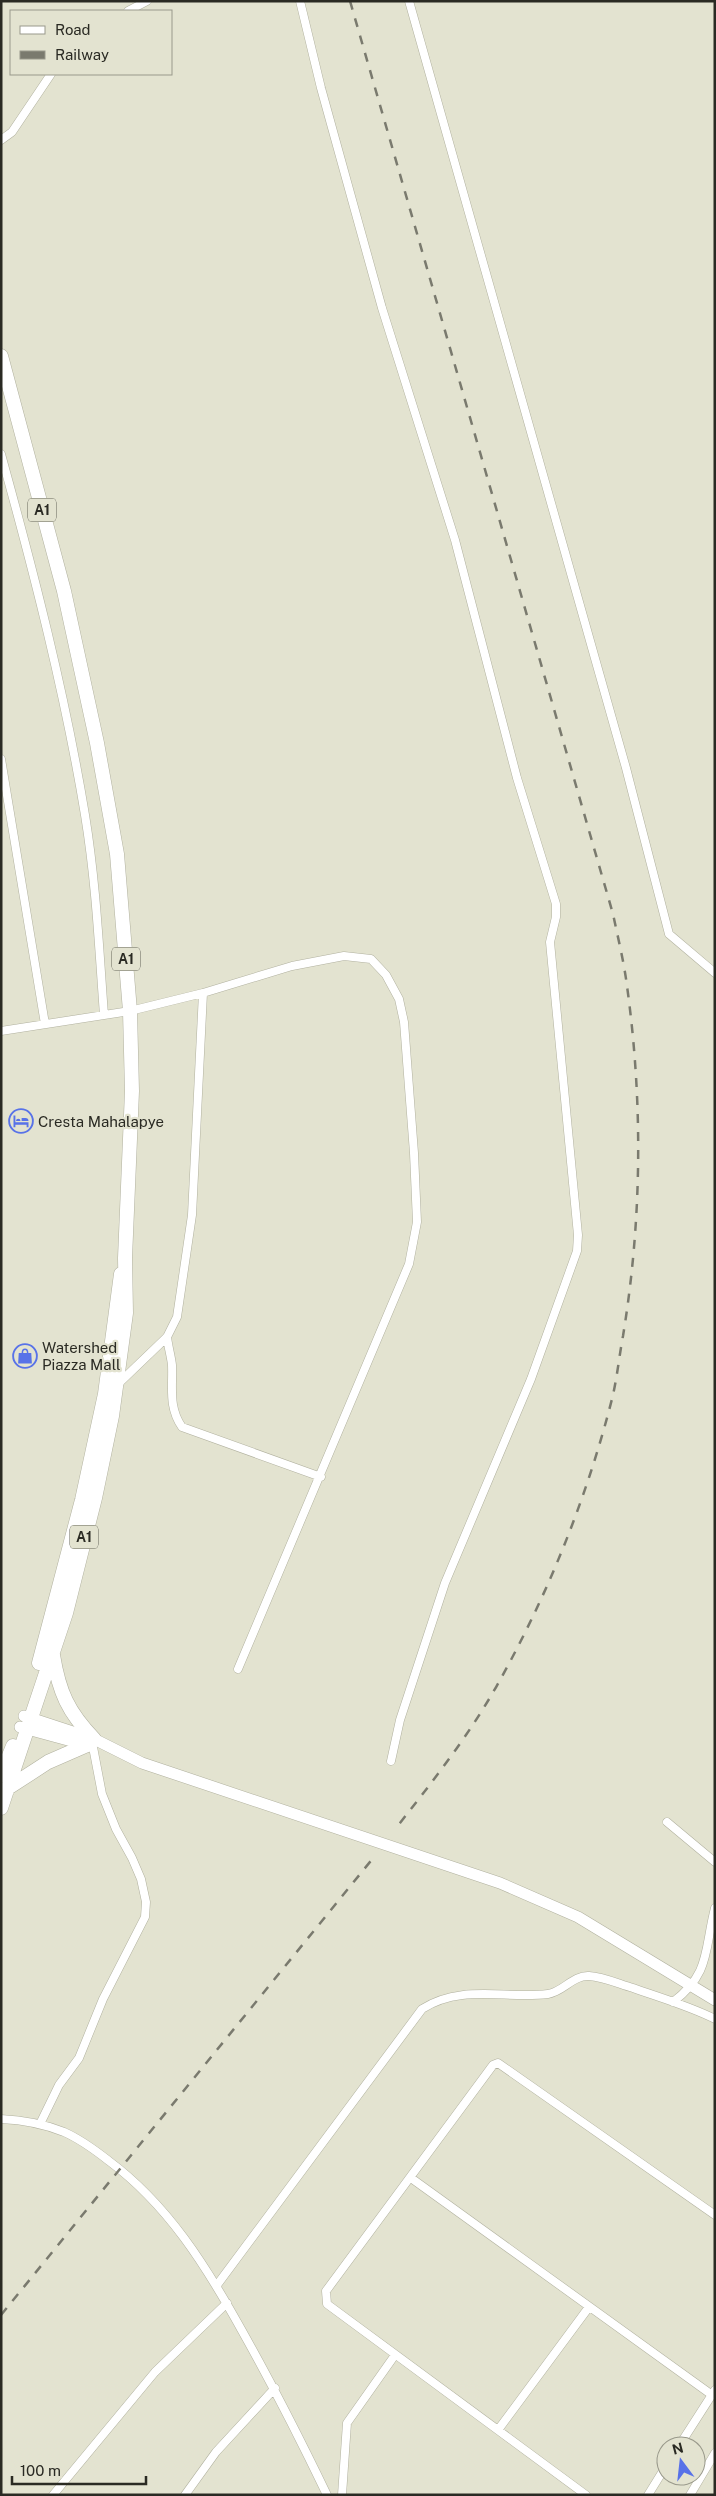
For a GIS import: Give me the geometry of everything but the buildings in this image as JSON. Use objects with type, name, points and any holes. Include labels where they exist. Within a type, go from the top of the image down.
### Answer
[{"type":"highway","name":"A1","points":[[1,356],[64,591],[97,743],[117,854],[130,1011],[132,1092],[124,1258],[126,1313],[117,1385],[94,1498],[66,1613],[4,1782],[1,1808]]},
{"type":"highway","name":"A1","points":[[26,1722],[82,1500],[105,1394],[116,1296],[124,1258]]},
{"type":"highway","points":[[4,1782],[92,1743],[67,1707],[58,1684],[52,1652]]},
{"type":"main road","points":[[26,1722],[500,1883],[578,1917],[715,2000]]},
{"type":"street","points":[[130,10],[147,1]]},
{"type":"street","points":[[300,1],[321,88],[379,298],[455,540],[517,778],[556,904],[556,917],[550,942],[578,1226],[577,1251],[532,1378],[445,1583],[400,1720],[391,1761]]},
{"type":"street","points":[[409,1],[624,758],[669,934],[715,972]]},
{"type":"street","points":[[1,140],[16,126],[50,75]]},
{"type":"street","points":[[1,454],[32,568],[85,816],[96,892],[104,1015]]},
{"type":"street","points":[[1,759],[45,1024]]},
{"type":"street","points":[[1,1031],[130,1011],[203,993],[292,966],[344,956],[371,959],[386,975],[399,998],[404,1022],[417,1222],[409,1264],[238,1669]]},
{"type":"street","points":[[105,1394],[167,1337],[178,1317],[192,1215],[203,993]]},
{"type":"street","points":[[167,1337],[172,1365],[171,1400],[176,1418],[182,1427],[320,1477]]},
{"type":"street","points":[[40,2124],[60,2085],[79,2058],[103,1999],[145,1918],[146,1902],[141,1879],[116,1829],[102,1794],[92,1743]]},
{"type":"street","points":[[667,1822],[715,1862]]},
{"type":"street","points":[[673,2002],[693,1986],[703,1967],[715,1908]]},
{"type":"street","points":[[216,2285],[422,2009],[436,2000],[458,1995],[549,1994],[572,1981],[586,1976],[602,1978],[673,2002],[715,2019]]},
{"type":"street","points":[[586,2495],[327,2304],[325,2294],[493,2065],[498,2063],[715,2215]]},
{"type":"street","points":[[1,2119],[40,2124],[64,2132],[87,2144],[144,2190],[180,2231],[227,2303],[275,2388],[327,2495]]},
{"type":"street","points":[[411,2178],[589,2307],[713,2392],[685,2436]]},
{"type":"street","points":[[52,2495],[155,2372],[227,2303]]},
{"type":"street","points":[[498,2430],[589,2307]]},
{"type":"street","points":[[342,2495],[348,2423],[395,2355]]},
{"type":"street","points":[[185,2495],[216,2452],[275,2388]]},
{"type":"street","points":[[690,2495],[715,2453]]},
{"type":"street","points":[[648,2495],[656,2482]]},
{"type":"railway","points":[[350,1],[613,914],[627,986],[636,1073],[638,1117],[637,1205],[629,1292],[614,1391],[591,1472],[565,1543],[535,1613],[500,1680],[464,1738],[396,1828]]},
{"type":"railway","points":[[1,2315],[374,1857]]},
{"type":"place","name":"Cresta Mahalapye","points":[[21,1121]]},
{"type":"place","name":"Watershed Piazza Mall","points":[[25,1356]]}]
